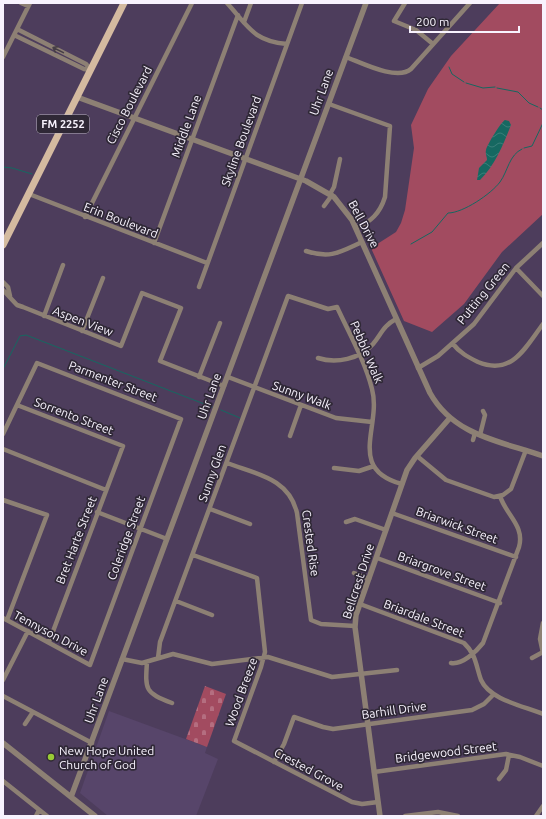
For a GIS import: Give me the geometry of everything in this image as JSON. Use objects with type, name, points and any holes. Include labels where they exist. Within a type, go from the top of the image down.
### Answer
[{"type":"main road","name":"FM 2252","points":[[3,245],[124,3]]},
{"type":"street","points":[[3,57],[29,5],[21,3]]},
{"type":"street","name":"Cisco Boulevard","points":[[85,217],[192,3]]},
{"type":"street","points":[[227,3],[261,39],[272,43],[287,44]]},
{"type":"street","points":[[244,22],[251,3]]},
{"type":"street","name":"Skyline Boulevard","points":[[199,287],[302,3]]},
{"type":"street","name":"Uhr Lane","points":[[71,797],[366,3]]},
{"type":"street","points":[[405,3],[394,21],[416,30],[433,44]]},
{"type":"street","points":[[346,57],[400,74],[411,69],[470,3]]},
{"type":"street","name":"Middle Lane","points":[[154,243],[238,15]]},
{"type":"street","points":[[17,29],[86,64],[91,70]]},
{"type":"street","points":[[14,35],[83,69],[91,70]]},
{"type":"street","name":"Bell Drive","points":[[77,97],[300,179],[331,195],[348,214],[356,228],[434,401],[449,419],[459,426],[543,456]]},
{"type":"street","points":[[329,104],[390,126],[385,197],[383,205],[372,219],[356,228]]},
{"type":"street","points":[[324,206],[334,187],[340,159]]},
{"type":"street","name":"Erin Boulevard","points":[[29,194],[85,217],[207,263]]},
{"type":"street","points":[[306,251],[316,254],[330,255],[362,242]]},
{"type":"street","name":"Putting Green","points":[[418,368],[433,360],[453,344],[485,312],[516,268],[543,243]]},
{"type":"street","points":[[44,316],[63,265]]},
{"type":"street","points":[[516,268],[543,296]]},
{"type":"street","points":[[82,331],[103,278]]},
{"type":"street","name":"Aspen View","points":[[3,282],[8,287],[10,296]]},
{"type":"street","name":"Aspen View","points":[[3,290],[18,305],[121,346],[142,293],[181,308],[160,362],[224,386]]},
{"type":"street","name":"Pebble Walk","points":[[288,296],[328,309],[337,307],[358,354],[373,393],[369,449],[374,466]]},
{"type":"street","name":"Sunny Glen","points":[[158,658],[160,642],[288,296]]},
{"type":"street","points":[[318,358],[337,361],[368,349],[377,339],[385,326],[396,319]]},
{"type":"street","points":[[199,376],[220,323]]},
{"type":"street","points":[[453,344],[465,356],[482,363],[493,366],[506,365],[519,356],[543,324]]},
{"type":"street","name":"Parmenter Street","points":[[18,405],[37,363],[182,419]]},
{"type":"street","name":"Sunny Walk","points":[[228,377],[342,420],[372,422]]},
{"type":"street","points":[[3,434],[18,405]]},
{"type":"street","name":"Sorrento Street","points":[[18,405],[123,446]]},
{"type":"street","points":[[290,436],[301,405]]},
{"type":"street","points":[[473,440],[478,434],[485,415],[483,411]]},
{"type":"street","name":"Coleridge Street","points":[[90,665],[182,419]]},
{"type":"street","name":"Bellcrest Drive","points":[[380,816],[360,674],[355,626],[360,604],[409,466],[449,419]]},
{"type":"street","name":"Bret Harte Street","points":[[49,642],[123,446]]},
{"type":"street","points":[[3,449],[106,490]]},
{"type":"street","points":[[417,456],[450,482],[488,496],[500,496],[508,492],[515,483],[526,450]]},
{"type":"street","name":"Crested Rise","points":[[227,463],[278,483],[292,498],[297,513],[311,620],[321,624],[355,626]]},
{"type":"street","points":[[334,468],[359,471],[374,466],[383,476],[402,484]]},
{"type":"street","points":[[451,663],[461,662],[483,643],[500,603],[520,544],[520,533],[516,523],[505,507],[500,496]]},
{"type":"street","points":[[3,500],[47,515],[5,619]]},
{"type":"street","points":[[210,509],[250,524]]},
{"type":"street","points":[[97,512],[167,539]]},
{"type":"street","name":"Briarwick Street","points":[[392,513],[516,557]]},
{"type":"street","points":[[346,522],[355,520],[386,530]]},
{"type":"street","name":"Wood Breeze","points":[[193,555],[257,578],[266,646],[264,657],[234,741]]},
{"type":"street","name":"Briargrove Street","points":[[376,558],[500,603]]},
{"type":"street","points":[[354,573],[369,579]]},
{"type":"street","points":[[176,601],[212,615]]},
{"type":"street","name":"Briardale Street","points":[[360,604],[464,643],[473,653],[482,682],[493,695]]},
{"type":"street","name":"Tennyson Drive","points":[[5,619],[90,665]]},
{"type":"street","points":[[532,658],[543,653],[540,635],[543,624]]},
{"type":"street","points":[[3,680],[28,631]]},
{"type":"street","points":[[122,659],[135,663],[147,662],[170,654],[180,655],[212,664],[264,657],[278,659],[327,676],[397,670]]},
{"type":"street","points":[[147,662],[145,681],[148,691],[156,698],[172,703]]},
{"type":"street","points":[[493,695],[543,714]]},
{"type":"street","name":"Barhill Drive","points":[[274,762],[284,744],[294,717],[326,728],[368,724],[472,710],[484,704],[493,695]]},
{"type":"street","points":[[3,696],[92,743]]},
{"type":"street","points":[[25,724],[33,712]]},
{"type":"street","name":"Crested Grove","points":[[234,741],[352,802],[362,804],[378,802]]},
{"type":"street","points":[[3,743],[95,816]]},
{"type":"street","points":[[499,779],[506,770],[509,755]]},
{"type":"street","name":"Bridgewood Street","points":[[374,772],[509,755],[520,757],[543,766]]},
{"type":"street","points":[[4,783],[47,816]]},
{"type":"street","points":[[536,816],[543,806]]},
{"type":"street","points":[[36,816],[39,810]]},
{"type":"street","points":[[405,816],[438,812],[458,816]]},
{"type":"shaded area","points":[[109,711],[207,747],[205,753],[218,759],[196,816],[108,816],[80,793]]},
{"type":"green space","points":[[500,3],[543,3],[543,214],[502,252],[464,304],[432,332],[404,321],[371,248],[396,232],[401,223],[405,210],[414,148],[411,125],[428,89],[451,56]]},
{"type":"green space","points":[[205,686],[226,694],[207,747],[186,739]]},
{"type":"water","points":[[505,120],[509,121],[511,125],[502,147],[490,168],[480,180],[477,180],[479,168],[487,160],[487,147],[497,129]]},
{"type":"waterway","points":[[449,67],[452,74],[464,82]]},
{"type":"waterway","points":[[466,83],[483,88],[495,87]]},
{"type":"waterway","points":[[497,88],[518,92],[529,103],[538,107]]},
{"type":"waterway","points":[[524,148],[532,146],[543,123]]},
{"type":"waterway","points":[[411,244],[432,232],[448,213],[461,210],[469,206],[496,187],[503,178],[511,159],[522,149]]},
{"type":"waterway","points":[[3,167],[32,174]]},
{"type":"waterway","points":[[3,369],[20,336],[26,335],[212,407]]},
{"type":"waterway","points":[[221,410],[240,418]]},
{"type":"place","name":"New Hope United Church of God","points":[[51,757]]}]
